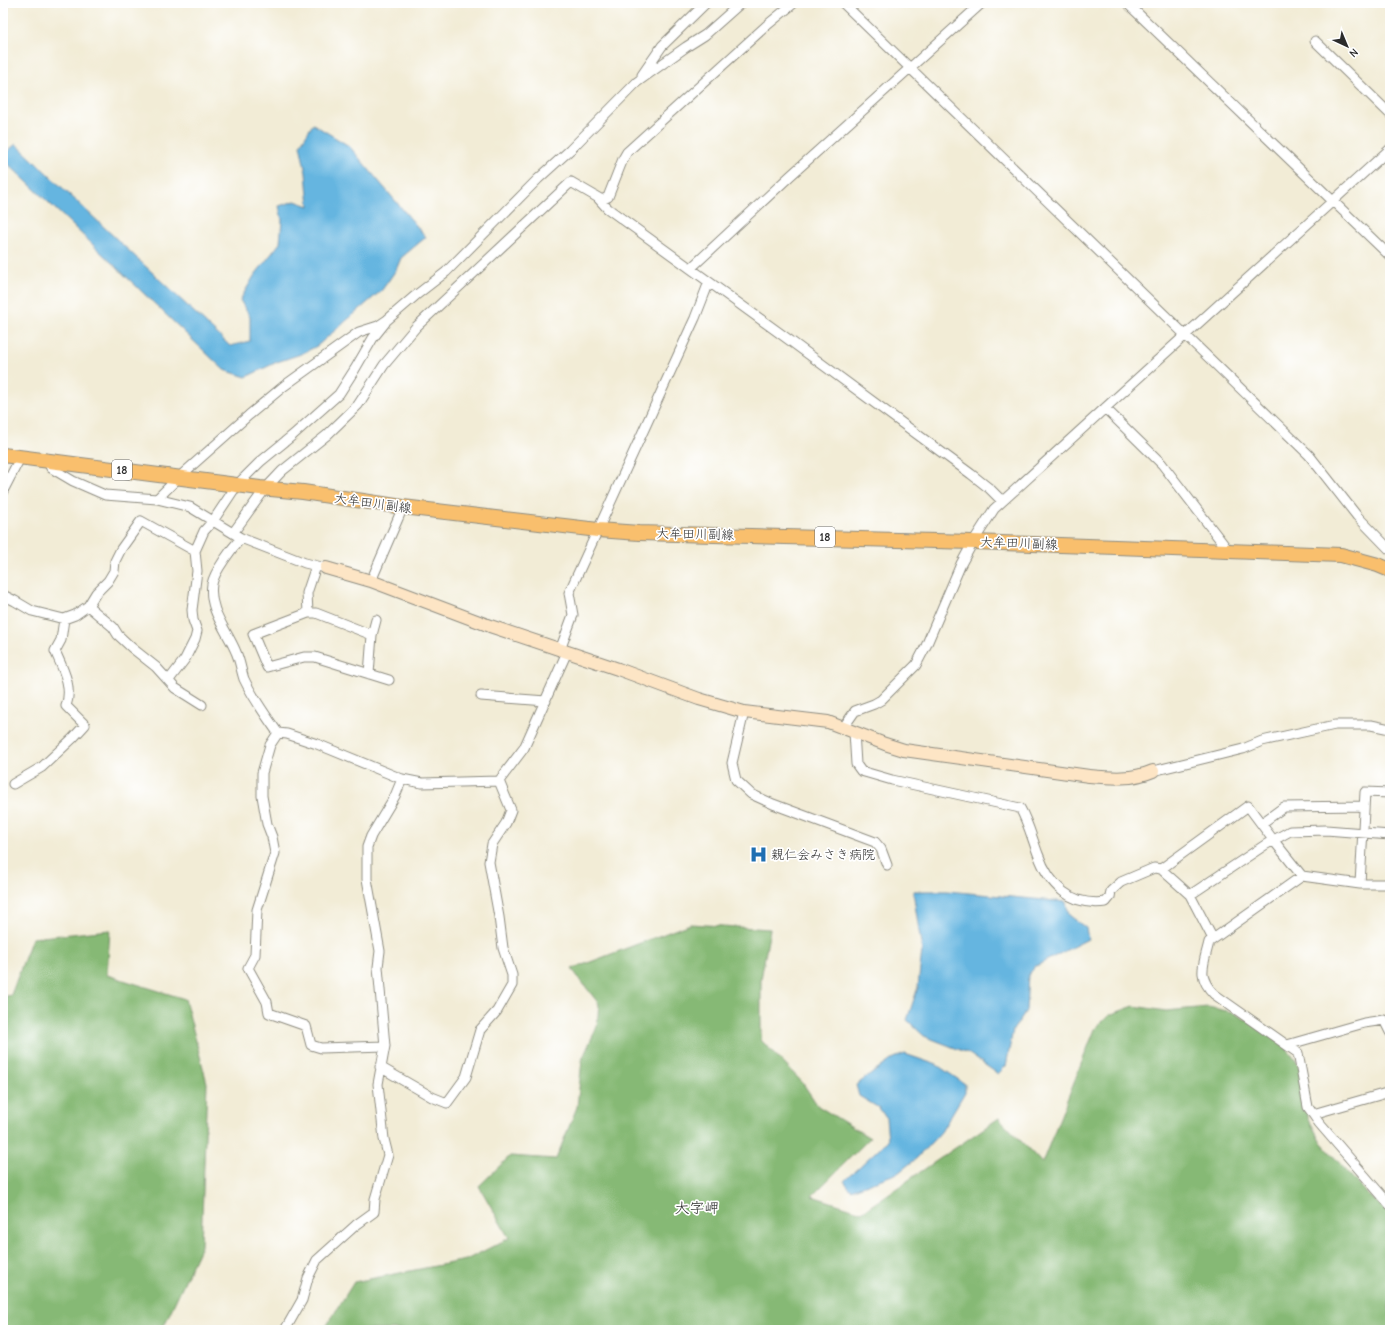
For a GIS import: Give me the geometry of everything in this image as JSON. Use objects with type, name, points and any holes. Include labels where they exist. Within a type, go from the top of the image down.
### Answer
[{"type":"main road","name":"大牟田川副線","points":[[3,455],[178,478],[303,492],[402,507],[598,530],[1341,555],[1378,565],[1390,570]]},
{"type":"street","points":[[157,499],[178,478],[284,386],[358,332],[378,326],[387,320],[446,272],[637,82],[662,46],[706,3]]},
{"type":"street","points":[[637,82],[705,35],[741,3]]},
{"type":"street","points":[[278,733],[261,708],[244,678],[236,653],[216,613],[211,595],[212,583],[232,548],[262,488],[327,435],[358,405],[384,365],[416,327],[570,182],[602,200],[608,197],[627,152],[794,3]]},
{"type":"street","points":[[843,3],[1186,334],[1309,455],[1357,516],[1386,544],[1390,550]]},
{"type":"street","points":[[690,268],[982,3]]},
{"type":"street","points":[[1127,3],[1390,256]]},
{"type":"street","points":[[1315,41],[1390,114]]},
{"type":"street","points":[[1213,939],[1190,895],[1161,869],[1154,868],[1121,882],[1112,891],[1106,902],[1094,904],[1074,899],[1062,892],[1047,873],[1038,855],[1026,818],[1020,808],[892,780],[861,771],[856,764],[848,730],[851,715],[855,711],[881,700],[916,664],[926,646],[961,564],[994,509],[1390,149]]},
{"type":"street","points":[[598,198],[607,208],[971,474],[1002,501]]},
{"type":"street","points":[[499,781],[524,748],[546,701],[564,651],[573,614],[569,593],[695,318],[709,282]]},
{"type":"street","points":[[169,680],[185,659],[195,639],[197,631],[192,610],[197,571],[195,551],[204,531],[239,485],[260,462],[339,394],[373,338],[387,320]]},
{"type":"street","points":[[1105,408],[1162,464],[1228,550]]},
{"type":"street","points":[[3,491],[20,458]]},
{"type":"street","points":[[47,460],[51,468],[73,481],[105,495],[157,499],[190,507],[237,536],[298,560],[371,581],[490,626],[618,669],[699,699],[744,712],[828,722],[904,750],[1089,776],[1116,778],[1145,775],[1153,771],[1243,749],[1262,741],[1335,725],[1371,725],[1390,729]]},
{"type":"street","points":[[371,581],[402,507]]},
{"type":"street","points":[[3,595],[32,611],[64,619],[76,614],[88,606],[96,593],[108,581],[114,571],[115,561],[121,549],[141,522],[195,551]]},
{"type":"street","points":[[308,613],[307,593],[321,567]]},
{"type":"street","points":[[88,606],[113,627],[118,635],[132,648],[156,667],[175,688],[202,705]]},
{"type":"street","points":[[372,635],[316,614],[308,613],[253,634],[267,667],[304,657],[315,657],[389,680]]},
{"type":"street","points":[[13,784],[42,767],[85,725],[66,706],[68,699],[68,684],[55,651],[61,640],[64,619]]},
{"type":"street","points":[[369,674],[372,635],[376,620]]},
{"type":"street","points":[[481,696],[546,701]]},
{"type":"street","points":[[744,712],[732,763],[736,780],[751,794],[773,804],[875,842],[881,849],[887,865]]},
{"type":"street","points":[[278,733],[288,734],[317,744],[402,779],[422,783],[499,781]]},
{"type":"street","points":[[278,733],[270,745],[262,773],[262,796],[267,824],[272,837],[275,853],[257,910],[255,955],[248,968],[266,1002],[269,1013],[306,1026],[311,1045],[321,1048],[385,1046]]},
{"type":"street","points":[[285,1330],[302,1300],[308,1278],[317,1260],[356,1225],[374,1212],[375,1199],[388,1156],[384,1139],[378,1084],[385,1046],[378,967],[380,951],[367,879],[367,846],[371,836],[395,796],[402,779]]},
{"type":"street","points":[[380,1067],[432,1097],[447,1103],[466,1077],[480,1030],[497,1011],[512,985],[512,975],[502,948],[499,917],[489,862],[492,844],[506,824],[511,810],[499,781]]},
{"type":"street","points":[[1360,884],[1365,792],[1390,793]]},
{"type":"street","points":[[1161,869],[1248,806],[1302,876]]},
{"type":"street","points":[[1262,824],[1284,808],[1364,806]]},
{"type":"street","points":[[1190,895],[1265,845],[1290,831],[1326,830],[1390,835]]},
{"type":"street","points":[[1390,884],[1360,884],[1302,876],[1209,942],[1202,976],[1206,986],[1214,994],[1298,1054],[1308,1107],[1319,1123],[1390,1205]]},
{"type":"street","points":[[1287,1045],[1364,1023],[1384,1020],[1390,1032]]},
{"type":"street","points":[[1313,1114],[1390,1092]]},
{"type":"green space","points":[[690,924],[770,929],[761,979],[761,1040],[802,1082],[818,1106],[870,1138],[812,1196],[862,1212],[999,1118],[1042,1163],[1095,1029],[1109,1015],[1134,1006],[1166,1011],[1208,1007],[1232,1012],[1280,1039],[1306,1075],[1308,1118],[1321,1142],[1356,1182],[1390,1215],[1390,1330],[324,1330],[354,1282],[466,1260],[509,1238],[479,1186],[510,1156],[556,1159],[577,1107],[582,1060],[597,1026],[599,1004],[572,969]]},
{"type":"green space","points":[[110,930],[107,975],[185,999],[207,1083],[201,1246],[162,1330],[3,1330],[3,997],[11,995],[32,938]]},
{"type":"water","points":[[313,124],[349,146],[426,237],[401,258],[396,270],[382,290],[317,346],[301,354],[277,362],[246,377],[224,370],[3,159],[3,155],[16,144],[230,346],[250,341],[250,317],[240,300],[254,276],[280,243],[282,220],[279,206],[295,201],[309,206],[306,173],[300,145]]},
{"type":"water","points":[[913,891],[947,891],[1066,902],[1069,915],[1086,928],[1088,939],[1036,966],[1028,975],[1026,1011],[1013,1030],[1006,1066],[998,1074],[968,1053],[924,1036],[907,1020],[918,987],[922,950]]},
{"type":"water","points":[[905,1054],[937,1065],[965,1084],[965,1092],[941,1132],[917,1158],[898,1173],[851,1190],[844,1181],[888,1140],[886,1118],[879,1108],[859,1096],[856,1085],[894,1058]]},
{"type":"place","name":"親仁会みさき病院","points":[[758,854]]},
{"type":"district","name":"大字岬","points":[[697,1208]]}]
